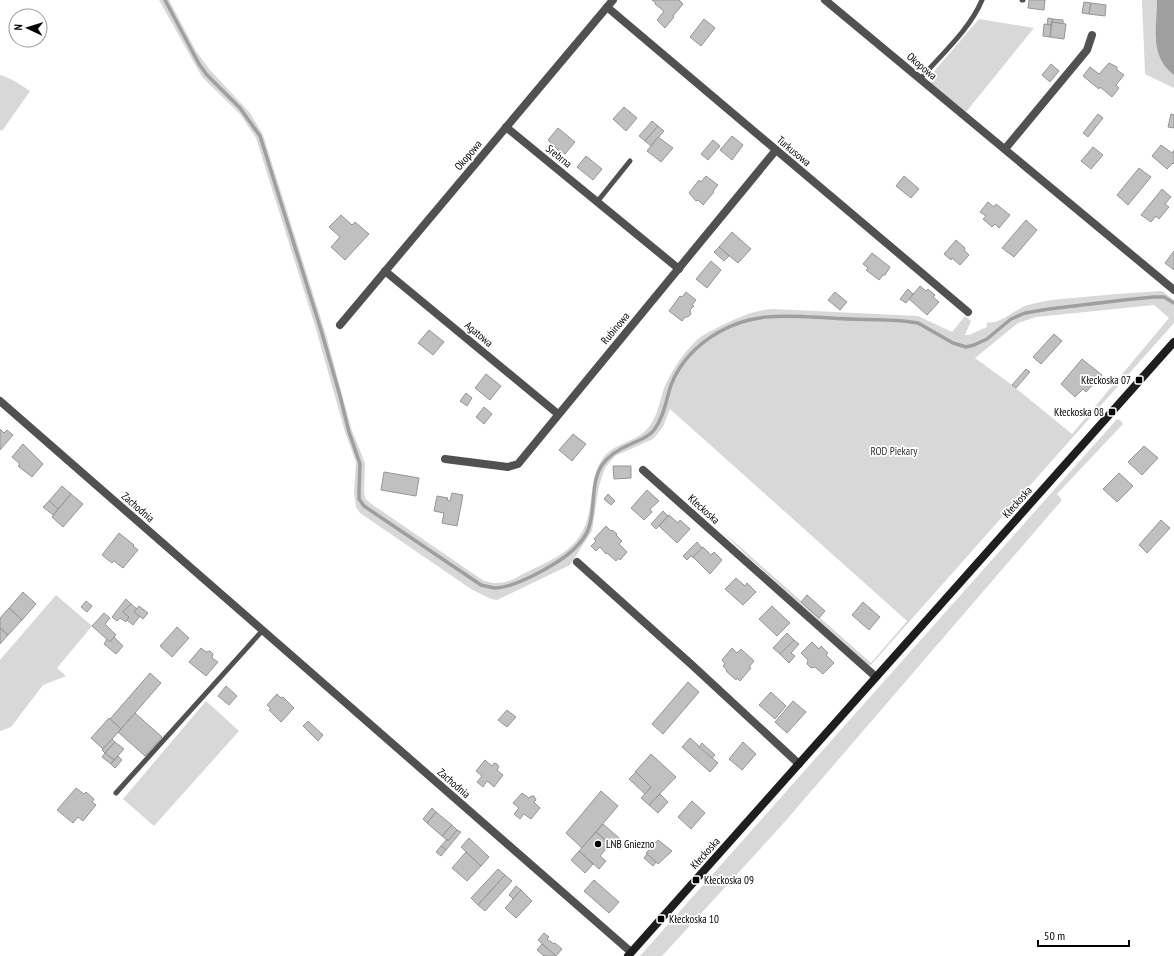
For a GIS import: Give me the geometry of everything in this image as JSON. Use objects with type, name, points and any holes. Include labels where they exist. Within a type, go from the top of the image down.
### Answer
[{"type":"main road","name":"Kłeckoska","points":[[629,954],[1174,342]]},
{"type":"street","name":"Okopowa","points":[[340,325],[612,0]]},
{"type":"street","name":"Okopowa","points":[[825,0],[1174,290]]},
{"type":"street","name":"Turkusowa","points":[[607,7],[968,312]]},
{"type":"street","points":[[1005,149],[1087,50],[1092,35]]},
{"type":"street","name":"Srebrna","points":[[506,127],[679,269]]},
{"type":"street","name":"Rubinowa","points":[[445,459],[508,467],[518,464],[776,150]]},
{"type":"street","name":"Agatowa","points":[[385,271],[558,414]]},
{"type":"street","name":"Zachodnia","points":[[0,400],[629,954]]},
{"type":"street","name":"Kłeckoska","points":[[643,470],[876,677]]},
{"type":"street","points":[[577,562],[692,665],[799,764]]},
{"type":"lane","points":[[920,79],[962,31],[978,9],[982,0]]},
{"type":"lane","points":[[597,202],[630,161]]},
{"type":"lane","points":[[116,793],[262,631]]},
{"type":"green space","name":"ROD Piekary","points":[[159,0],[169,0],[196,51],[210,70],[250,113],[263,135],[326,335],[351,428],[365,465],[365,498],[370,503],[484,581],[502,583],[510,580],[558,556],[572,546],[586,524],[596,473],[603,458],[608,452],[638,436],[649,427],[658,410],[665,386],[679,361],[699,338],[726,323],[757,311],[773,309],[918,316],[952,332],[965,316],[971,321],[965,335],[969,335],[987,327],[987,322],[992,323],[1023,307],[1036,303],[1070,298],[1162,291],[1174,300],[1174,323],[870,666],[748,557],[721,530],[871,663],[907,621],[670,409],[663,427],[653,439],[615,456],[605,468],[599,486],[592,531],[570,565],[497,600],[491,599],[471,589],[360,513],[356,507],[354,492],[356,462],[345,432],[316,329],[256,138],[240,114],[202,77]],"holes":[[[1154,305],[1169,318],[1072,434],[1012,385],[975,358],[1018,323],[1036,317]]]},
{"type":"green space","points":[[1142,0],[1174,0],[1174,88],[1145,74]]},
{"type":"green space","points":[[979,19],[1034,28],[966,112],[932,84],[930,76]]},
{"type":"green space","points":[[0,75],[12,80],[30,91],[2,131],[0,130]]},
{"type":"green space","points":[[1117,419],[1123,424],[1057,494],[1062,500],[782,825],[662,956],[640,956]]},
{"type":"green space","points":[[56,595],[92,626],[57,668],[66,676],[43,685],[11,727],[0,731],[0,660]]},
{"type":"green space","points":[[206,701],[239,731],[154,826],[123,799]]},
{"type":"shaded area","points":[[1157,0],[1174,0],[1174,75],[1166,67],[1158,50],[1156,41]]},
{"type":"building","points":[[652,0],[679,0],[683,4],[665,28],[657,20],[664,11]]},
{"type":"building","points":[[1029,0],[1045,0],[1044,10],[1028,8]]},
{"type":"building","points":[[1084,2],[1091,3],[1089,14],[1082,13]]},
{"type":"building","points":[[1091,3],[1106,5],[1105,16],[1089,14]]},
{"type":"building","points":[[1048,18],[1053,19],[1051,25],[1047,25]]},
{"type":"building","points":[[704,19],[715,28],[701,46],[690,37]]},
{"type":"building","points":[[1053,19],[1063,20],[1063,24],[1052,22]]},
{"type":"building","points":[[1052,22],[1066,24],[1064,39],[1050,37]]},
{"type":"building","points":[[1044,24],[1051,25],[1050,37],[1043,36]]},
{"type":"building","points":[[1109,63],[1117,67],[1117,70],[1124,75],[1116,85],[1119,88],[1112,97],[1083,76],[1090,67],[1099,74]]},
{"type":"building","points":[[1051,64],[1059,71],[1050,82],[1042,75]]},
{"type":"building","points":[[624,107],[637,118],[626,131],[613,119]]},
{"type":"building","points":[[1098,114],[1103,118],[1088,137],[1083,133]]},
{"type":"building","points":[[1171,114],[1174,115],[1174,128],[1168,127]]},
{"type":"building","points":[[652,121],[658,126],[645,141],[639,136]]},
{"type":"building","points":[[658,126],[664,131],[651,146],[645,141]]},
{"type":"building","points":[[558,128],[575,142],[565,154],[560,150],[559,151],[548,140]]},
{"type":"building","points":[[732,136],[743,145],[732,160],[720,150]]},
{"type":"building","points":[[658,137],[673,148],[661,162],[647,151]]},
{"type":"building","points":[[713,140],[720,146],[708,160],[701,154]]},
{"type":"building","points":[[1161,145],[1172,153],[1174,150],[1174,164],[1173,163],[1167,169],[1152,156]]},
{"type":"building","points":[[1093,147],[1103,155],[1091,169],[1081,161]]},
{"type":"building","points":[[586,156],[602,169],[593,180],[577,167]]},
{"type":"building","points":[[1139,168],[1151,177],[1128,205],[1117,195]]},
{"type":"building","points":[[706,176],[718,185],[703,205],[698,200],[696,201],[689,193],[699,180],[701,182]]},
{"type":"building","points":[[904,176],[919,189],[911,198],[896,186]]},
{"type":"building","points":[[1162,189],[1171,197],[1165,204],[1169,207],[1159,219],[1156,216],[1151,222],[1141,215]]},
{"type":"building","points":[[988,202],[994,207],[996,204],[1010,215],[999,228],[995,224],[992,227],[983,219],[986,216],[980,212]]},
{"type":"building","points":[[341,215],[352,225],[355,222],[369,234],[345,260],[331,247],[340,237],[329,227]]},
{"type":"building","points":[[1026,220],[1037,230],[1014,257],[1002,248]]},
{"type":"building","points":[[732,232],[751,249],[738,263],[719,247]]},
{"type":"building","points":[[956,240],[965,248],[964,250],[969,255],[960,265],[952,258],[951,260],[944,254]]},
{"type":"building","points":[[719,247],[729,256],[724,261],[714,252]]},
{"type":"building","points":[[1174,251],[1174,270],[1165,263]]},
{"type":"building","points":[[872,253],[890,267],[885,275],[883,275],[879,280],[866,270],[868,268],[863,264]]},
{"type":"building","points":[[711,261],[721,270],[707,288],[696,279]]},
{"type":"building","points":[[920,286],[926,291],[928,289],[935,295],[933,297],[939,302],[927,315],[909,299]]},
{"type":"building","points":[[908,289],[913,294],[906,303],[900,299]]},
{"type":"building","points":[[686,292],[696,300],[692,305],[694,306],[690,310],[691,314],[688,317],[685,317],[682,321],[669,311],[680,296],[682,297]]},
{"type":"building","points":[[835,292],[847,302],[840,310],[828,300]]},
{"type":"building","points":[[429,330],[444,342],[433,355],[418,343]]},
{"type":"building","points":[[1054,334],[1062,341],[1041,364],[1033,357]]},
{"type":"building","points":[[1082,359],[1102,375],[1086,392],[1083,389],[1075,397],[1061,384]]},
{"type":"building","points":[[1026,369],[1030,372],[1016,388],[1012,385]]},
{"type":"building","points":[[486,374],[501,386],[490,400],[475,388]]},
{"type":"building","points":[[466,393],[472,398],[467,406],[460,401]]},
{"type":"building","points":[[484,407],[492,414],[484,424],[476,417]]},
{"type":"building","points":[[0,429],[4,433],[7,430],[13,435],[0,450]]},
{"type":"building","points":[[573,434],[586,444],[572,461],[559,450]]},
{"type":"building","points":[[23,444],[43,464],[32,477],[18,466],[20,464],[12,457]]},
{"type":"building","points":[[1144,446],[1158,458],[1142,475],[1128,462]]},
{"type":"building","points":[[613,466],[631,466],[631,478],[614,479]]},
{"type":"building","points":[[384,472],[419,478],[416,496],[381,490]]},
{"type":"building","points":[[1119,473],[1133,486],[1117,502],[1103,489]]},
{"type":"building","points":[[62,486],[71,494],[58,509],[49,501]]},
{"type":"building","points":[[647,490],[659,501],[650,509],[652,512],[644,520],[631,508]]},
{"type":"building","points":[[452,493],[463,495],[457,526],[442,523],[444,513],[434,511],[437,496],[448,498],[447,500],[450,501]]},
{"type":"building","points":[[71,494],[83,504],[63,527],[52,517]]},
{"type":"building","points":[[608,494],[615,501],[611,505],[604,499]]},
{"type":"building","points":[[49,501],[58,509],[53,515],[43,507]]},
{"type":"building","points":[[663,511],[668,516],[656,529],[651,524]]},
{"type":"building","points":[[669,515],[678,523],[680,520],[690,529],[677,543],[659,526]]},
{"type":"building","points":[[1161,520],[1170,528],[1147,553],[1139,545]]},
{"type":"building","points":[[606,526],[617,534],[616,535],[622,541],[619,544],[627,552],[620,560],[619,558],[616,561],[607,553],[606,554],[600,547],[596,551],[591,546],[596,541],[594,539]]},
{"type":"building","points":[[119,533],[138,550],[123,568],[114,561],[112,563],[102,555]]},
{"type":"building","points":[[697,542],[702,548],[693,557],[691,556],[687,560],[683,556]]},
{"type":"building","points":[[703,547],[711,555],[714,552],[722,560],[710,574],[693,557]]},
{"type":"building","points":[[736,578],[745,586],[747,583],[756,592],[743,605],[725,589]]},
{"type":"building","points":[[23,592],[36,604],[22,620],[9,608]]},
{"type":"building","points":[[807,595],[825,611],[819,618],[801,602]]},
{"type":"building","points":[[126,599],[131,604],[123,612],[129,617],[126,622],[120,618],[117,621],[112,617]]},
{"type":"building","points":[[86,601],[92,606],[87,612],[81,607]]},
{"type":"building","points":[[863,602],[880,617],[869,630],[852,615]]},
{"type":"building","points":[[131,604],[137,609],[134,612],[140,616],[133,625],[127,620],[129,617],[123,612]]},
{"type":"building","points":[[139,606],[148,613],[143,619],[134,612]]},
{"type":"building","points":[[772,606],[790,623],[777,636],[759,619]]},
{"type":"building","points":[[9,608],[22,620],[8,635],[0,628],[0,618]]},
{"type":"building","points":[[104,613],[110,618],[105,624],[116,635],[110,642],[92,626]]},
{"type":"building","points":[[177,627],[189,638],[172,657],[160,646]]},
{"type":"building","points":[[0,628],[8,635],[0,644]]},
{"type":"building","points":[[787,633],[794,640],[780,654],[773,648]]},
{"type":"building","points":[[114,637],[123,646],[116,654],[104,644],[107,639],[110,642]]},
{"type":"building","points":[[794,640],[799,644],[791,653],[795,656],[789,663],[780,654]]},
{"type":"building","points":[[812,642],[819,649],[821,646],[828,653],[826,655],[834,663],[823,674],[815,667],[811,668],[807,664],[808,660],[801,653]]},
{"type":"building","points":[[201,648],[206,652],[210,651],[213,654],[212,658],[218,662],[206,676],[189,662]]},
{"type":"building","points":[[732,648],[737,653],[741,649],[754,661],[749,667],[751,668],[740,681],[737,678],[736,680],[726,671],[727,670],[723,666],[725,664],[722,660]]},
{"type":"building","points":[[150,673],[161,683],[121,729],[110,719]]},
{"type":"building","points":[[688,682],[699,692],[663,734],[652,724]]},
{"type":"building","points":[[226,686],[237,696],[229,705],[218,696]]},
{"type":"building","points":[[771,692],[786,706],[775,719],[759,705]]},
{"type":"building","points":[[277,694],[281,698],[283,697],[294,708],[281,722],[269,710],[271,709],[267,705]]},
{"type":"building","points":[[793,701],[806,712],[787,733],[775,722]]},
{"type":"building","points":[[507,710],[516,717],[507,727],[498,720]]},
{"type":"building","points":[[135,713],[162,737],[145,756],[118,732]]},
{"type":"building","points":[[109,718],[121,729],[103,749],[91,738]]},
{"type":"building","points":[[308,721],[323,735],[318,741],[303,726]]},
{"type":"building","points":[[690,738],[718,763],[710,772],[682,747]]},
{"type":"building","points":[[112,739],[115,742],[105,753],[102,750]]},
{"type":"building","points":[[115,742],[124,749],[114,760],[105,753]]},
{"type":"building","points":[[743,742],[756,754],[742,770],[729,759]]},
{"type":"building","points":[[702,743],[715,755],[712,758],[699,747]]},
{"type":"building","points":[[105,753],[114,760],[111,764],[102,757]]},
{"type":"building","points":[[651,754],[676,777],[649,805],[641,798],[651,787],[635,772]]},
{"type":"building","points":[[118,756],[122,760],[115,768],[111,764]]},
{"type":"building","points":[[485,760],[492,766],[494,763],[497,764],[499,767],[497,770],[503,775],[494,787],[487,781],[483,787],[477,782],[482,776],[476,771]]},
{"type":"building","points":[[636,772],[651,787],[645,794],[629,779]]},
{"type":"building","points":[[76,788],[84,794],[86,792],[94,799],[92,802],[96,805],[83,821],[78,817],[73,823],[57,810]]},
{"type":"building","points":[[601,791],[618,806],[582,848],[566,833]]},
{"type":"building","points":[[522,793],[529,798],[534,796],[536,800],[534,802],[540,808],[531,819],[524,814],[520,819],[514,814],[519,808],[513,803]]},
{"type":"building","points":[[660,794],[668,802],[658,813],[649,805]]},
{"type":"building","points":[[692,801],[705,813],[691,829],[678,817]]},
{"type":"building","points":[[432,808],[436,812],[427,823],[423,819]]},
{"type":"building","points":[[436,812],[452,825],[442,836],[427,823]]},
{"type":"building","points":[[603,824],[626,844],[620,850],[612,842],[610,844],[596,832]]},
{"type":"building","points":[[452,825],[457,830],[448,841],[442,836]]},
{"type":"building","points":[[457,830],[461,832],[446,850],[441,846],[447,839],[448,841]]},
{"type":"building","points":[[596,832],[610,844],[600,856],[606,861],[599,869],[579,851]]},
{"type":"building","points":[[469,838],[489,857],[481,866],[461,847]]},
{"type":"building","points":[[658,840],[672,851],[658,864],[646,853]]},
{"type":"building","points":[[441,846],[446,850],[441,856],[436,852]]},
{"type":"building","points":[[579,851],[593,864],[585,873],[571,860]]},
{"type":"building","points":[[466,852],[481,866],[467,881],[452,868]]},
{"type":"building","points":[[647,854],[656,862],[653,866],[644,858]]},
{"type":"building","points":[[498,869],[505,875],[478,905],[471,898]]},
{"type":"building","points":[[505,875],[512,881],[485,911],[478,905]]},
{"type":"building","points":[[594,880],[619,902],[609,913],[584,891]]},
{"type":"building","points":[[516,886],[521,890],[513,899],[509,895]]},
{"type":"building","points":[[521,890],[532,901],[516,918],[505,908]]},
{"type":"building","points":[[544,933],[549,937],[547,939],[562,949],[556,956],[538,940]]},
{"type":"building","points":[[542,944],[556,956],[544,956],[537,950]]},
{"type":"waterway","points":[[165,0],[199,64],[207,75],[240,108],[260,136],[321,330],[349,432],[360,464],[359,499],[364,506],[481,585],[496,588],[505,587],[527,579],[561,560],[576,547],[588,530],[592,514],[594,488],[598,472],[602,465],[608,458],[622,448],[652,433],[660,420],[671,385],[679,369],[690,354],[711,337],[733,325],[774,316],[903,321],[918,323],[953,343],[966,347],[987,339],[1011,319],[1025,313],[1154,297],[1164,297],[1174,303]]},
{"type":"place","name":"Kłeckoska 07","points":[[1139,380]]},
{"type":"place","name":"Kłeckoska 08","points":[[1112,412]]},
{"type":"place","name":"LNB Gniezno","points":[[598,844]]},
{"type":"place","name":"Kłeckoska 09","points":[[696,880]]},
{"type":"place","name":"Kłeckoska 10","points":[[661,919]]}]
